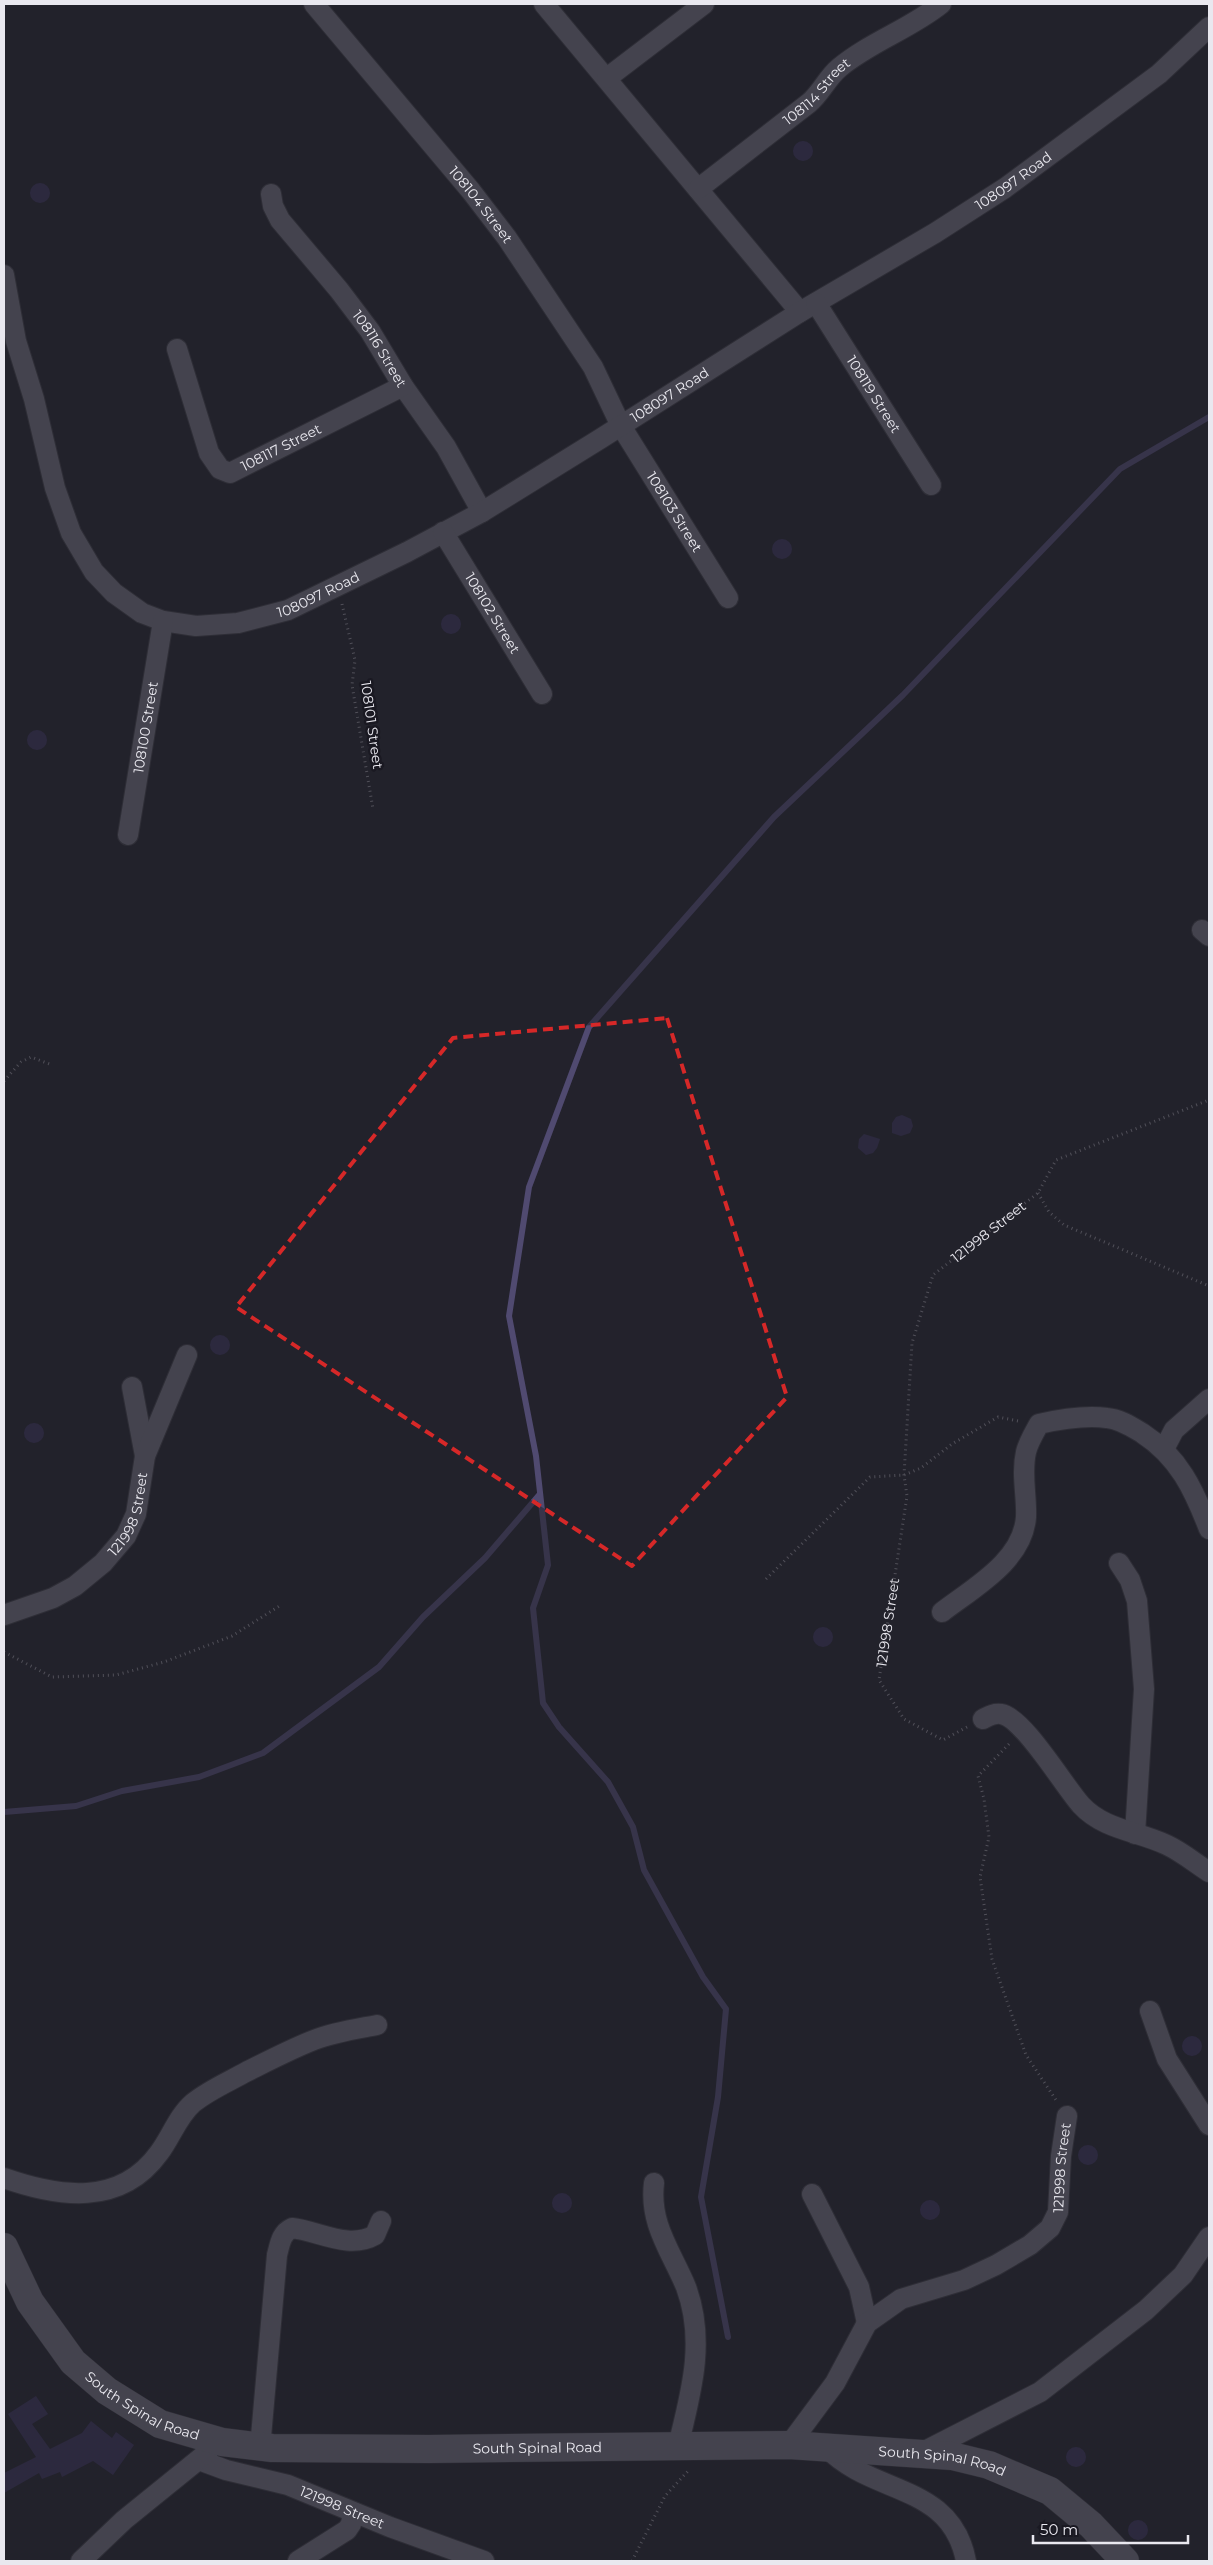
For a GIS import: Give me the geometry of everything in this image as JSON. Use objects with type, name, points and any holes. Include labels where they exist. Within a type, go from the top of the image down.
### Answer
[{"type":"street","name":"108104 Street","points":[[314,4],[471,191],[507,238],[593,367],[621,426]]},
{"type":"street","points":[[544,4],[698,189],[808,308]]},
{"type":"street","points":[[607,78],[704,4]]},
{"type":"street","name":"108114 Street","points":[[698,189],[809,103],[819,94],[840,67],[924,18],[941,4]]},
{"type":"street","name":"108097 Road","points":[[4,275],[10,343],[34,399],[55,488],[71,533],[94,572],[114,593],[142,613],[163,621],[196,626],[238,623],[288,610],[482,512],[808,308],[1005,188],[1159,74],[1209,27]]},
{"type":"street","name":"108116 Street","points":[[271,194],[273,206],[280,220],[339,290],[370,332],[403,386],[446,447],[482,512]]},
{"type":"street","name":"108119 Street","points":[[808,308],[931,485]]},
{"type":"street","name":"108117 Street","points":[[177,349],[209,453],[220,470],[230,473],[403,386]]},
{"type":"street","name":"108103 Street","points":[[621,426],[728,598]]},
{"type":"street","name":"108102 Street","points":[[444,532],[542,694]]},
{"type":"street","name":"108100 Street","points":[[128,835],[163,621]]},
{"type":"street","name":"121998 Street","points":[[4,1614],[53,1598],[75,1586],[103,1563],[126,1536],[136,1514],[145,1456],[187,1355]]},
{"type":"street","points":[[132,1387],[145,1456]]},
{"type":"street","points":[[1164,1449],[1174,1430],[1209,1399]]},
{"type":"street","points":[[942,1612],[997,1570],[1014,1550],[1024,1530],[1026,1517],[1024,1473],[1026,1452],[1039,1424],[1089,1416],[1109,1418],[1131,1426],[1164,1449],[1188,1480],[1209,1529]]},
{"type":"street","points":[[1119,1563],[1130,1580],[1137,1601],[1144,1689],[1135,1834]]},
{"type":"street","points":[[983,1719],[993,1714],[1002,1714],[1023,1729],[1082,1806],[1101,1821],[1167,1845],[1209,1872]]},
{"type":"street","points":[[1150,2010],[1167,2059],[1209,2125]]},
{"type":"street","points":[[4,2178],[35,2189],[57,2193],[78,2194],[106,2190],[140,2173],[158,2155],[184,2113],[212,2089],[315,2039],[377,2024]]},
{"type":"street","name":"121998 Street","points":[[789,2445],[835,2382],[867,2323],[901,2299],[964,2280],[996,2265],[1030,2244],[1050,2228],[1058,2212],[1061,2156],[1067,2116]]},
{"type":"street","points":[[654,2183],[652,2201],[657,2224],[686,2288],[696,2330],[697,2358],[678,2446]]},
{"type":"street","points":[[812,2194],[859,2288],[867,2323]]},
{"type":"street","points":[[260,2448],[277,2255],[280,2241],[285,2232],[292,2228],[354,2242],[367,2240],[375,2236],[380,2221]]},
{"type":"street","points":[[923,2452],[1040,2392],[1146,2310],[1183,2275],[1209,2237]]},
{"type":"street","name":"South Spinal Road","points":[[4,2247],[30,2302],[73,2362],[107,2391],[160,2424],[222,2442],[260,2448],[429,2449],[789,2445],[923,2452],[952,2456],[989,2465],[1050,2491],[1091,2525],[1125,2561]]},
{"type":"street","points":[[81,2561],[124,2520],[222,2442]]},
{"type":"street","points":[[826,2447],[838,2460],[859,2473],[915,2495],[941,2511],[955,2531],[966,2561]]},
{"type":"street","name":"121998 Street","points":[[198,2460],[226,2470],[288,2485],[353,2512],[484,2561]]},
{"type":"street","points":[[298,2561],[347,2530],[351,2524],[353,2512]]},
{"type":"path","name":"108101 Street","points":[[338,586],[355,660],[352,685],[373,808]]},
{"type":"path","points":[[4,1081],[21,1062],[31,1057],[52,1065]]},
{"type":"path","name":"121998 Street","points":[[983,1719],[942,1740],[904,1719],[879,1680],[907,1496],[904,1475],[912,1343],[933,1275],[1038,1193],[1056,1160],[1209,1100]]},
{"type":"path","name":"121998 Street","points":[[1038,1193],[1049,1212],[1064,1225],[1209,1286]]},
{"type":"path","points":[[766,1579],[870,1477],[904,1475],[921,1468],[952,1444],[998,1418],[1039,1424]]},
{"type":"path","points":[[4,1652],[52,1677],[116,1676],[164,1662],[232,1636],[281,1606]]},
{"type":"path","name":"121998 Street","points":[[1023,1729],[978,1776],[984,1799],[988,1837],[980,1876],[992,1960],[1026,2055],[1067,2116]]},
{"type":"path","points":[[632,2561],[665,2496],[711,2446]]},
{"type":"highlighted area","points":[[667,1018],[787,1397],[632,1566],[236,1307],[453,1038]]},
{"type":"building","points":[[799,141],[807,141],[813,147],[813,155],[807,161],[799,161],[793,155],[793,147]]},
{"type":"building","points":[[36,183],[44,183],[50,189],[50,197],[44,203],[36,203],[30,197],[30,189]]},
{"type":"building","points":[[778,539],[786,539],[792,545],[792,553],[786,559],[778,559],[772,553],[772,545]]},
{"type":"building","points":[[447,614],[455,614],[461,620],[461,628],[455,634],[447,634],[441,628],[441,620]]},
{"type":"building","points":[[33,730],[41,730],[47,736],[47,744],[41,750],[33,750],[27,744],[27,736]]},
{"type":"building","points":[[902,1115],[911,1119],[913,1126],[910,1133],[901,1136],[892,1133],[892,1123],[896,1117]]},
{"type":"building","points":[[864,1134],[880,1139],[873,1153],[866,1155],[858,1148],[859,1139]]},
{"type":"building","points":[[216,1335],[224,1335],[230,1341],[230,1349],[224,1355],[216,1355],[210,1349],[210,1341]]},
{"type":"building","points":[[30,1423],[38,1423],[44,1429],[44,1437],[38,1443],[30,1443],[24,1437],[24,1429]]},
{"type":"building","points":[[819,1627],[827,1627],[833,1633],[833,1641],[827,1647],[819,1647],[813,1641],[813,1633]]},
{"type":"building","points":[[1188,2036],[1196,2036],[1202,2042],[1202,2050],[1196,2056],[1188,2056],[1182,2050],[1182,2042]]},
{"type":"building","points":[[1084,2145],[1092,2145],[1098,2151],[1098,2159],[1092,2165],[1084,2165],[1078,2159],[1078,2151]]},
{"type":"building","points":[[558,2193],[566,2193],[572,2199],[572,2207],[566,2213],[558,2213],[552,2207],[552,2199]]},
{"type":"building","points":[[926,2200],[934,2200],[940,2206],[940,2214],[934,2220],[926,2220],[920,2214],[920,2206]]},
{"type":"building","points":[[36,2396],[48,2414],[32,2424],[50,2449],[82,2433],[91,2421],[112,2438],[116,2432],[134,2445],[113,2475],[93,2461],[62,2477],[60,2472],[42,2479],[39,2473],[4,2493],[4,2473],[36,2457],[8,2414]]},
{"type":"building","points":[[1072,2447],[1080,2447],[1086,2453],[1086,2461],[1080,2467],[1072,2467],[1066,2461],[1066,2453]]},
{"type":"building","points":[[1134,2520],[1142,2520],[1148,2526],[1148,2534],[1142,2540],[1134,2540],[1128,2534],[1128,2526]]},
{"type":"waterway","points":[[728,2337],[701,2197],[718,2097],[726,2009],[703,1977],[644,1870],[633,1827],[608,1782],[559,1727],[543,1703],[533,1608],[548,1565],[536,1456],[509,1316],[529,1187],[589,1027],[774,817],[903,695],[1120,469],[1209,417]]},
{"type":"waterway","points":[[4,1812],[76,1806],[122,1791],[199,1777],[263,1753],[379,1667],[423,1617],[485,1558],[540,1494]]}]
